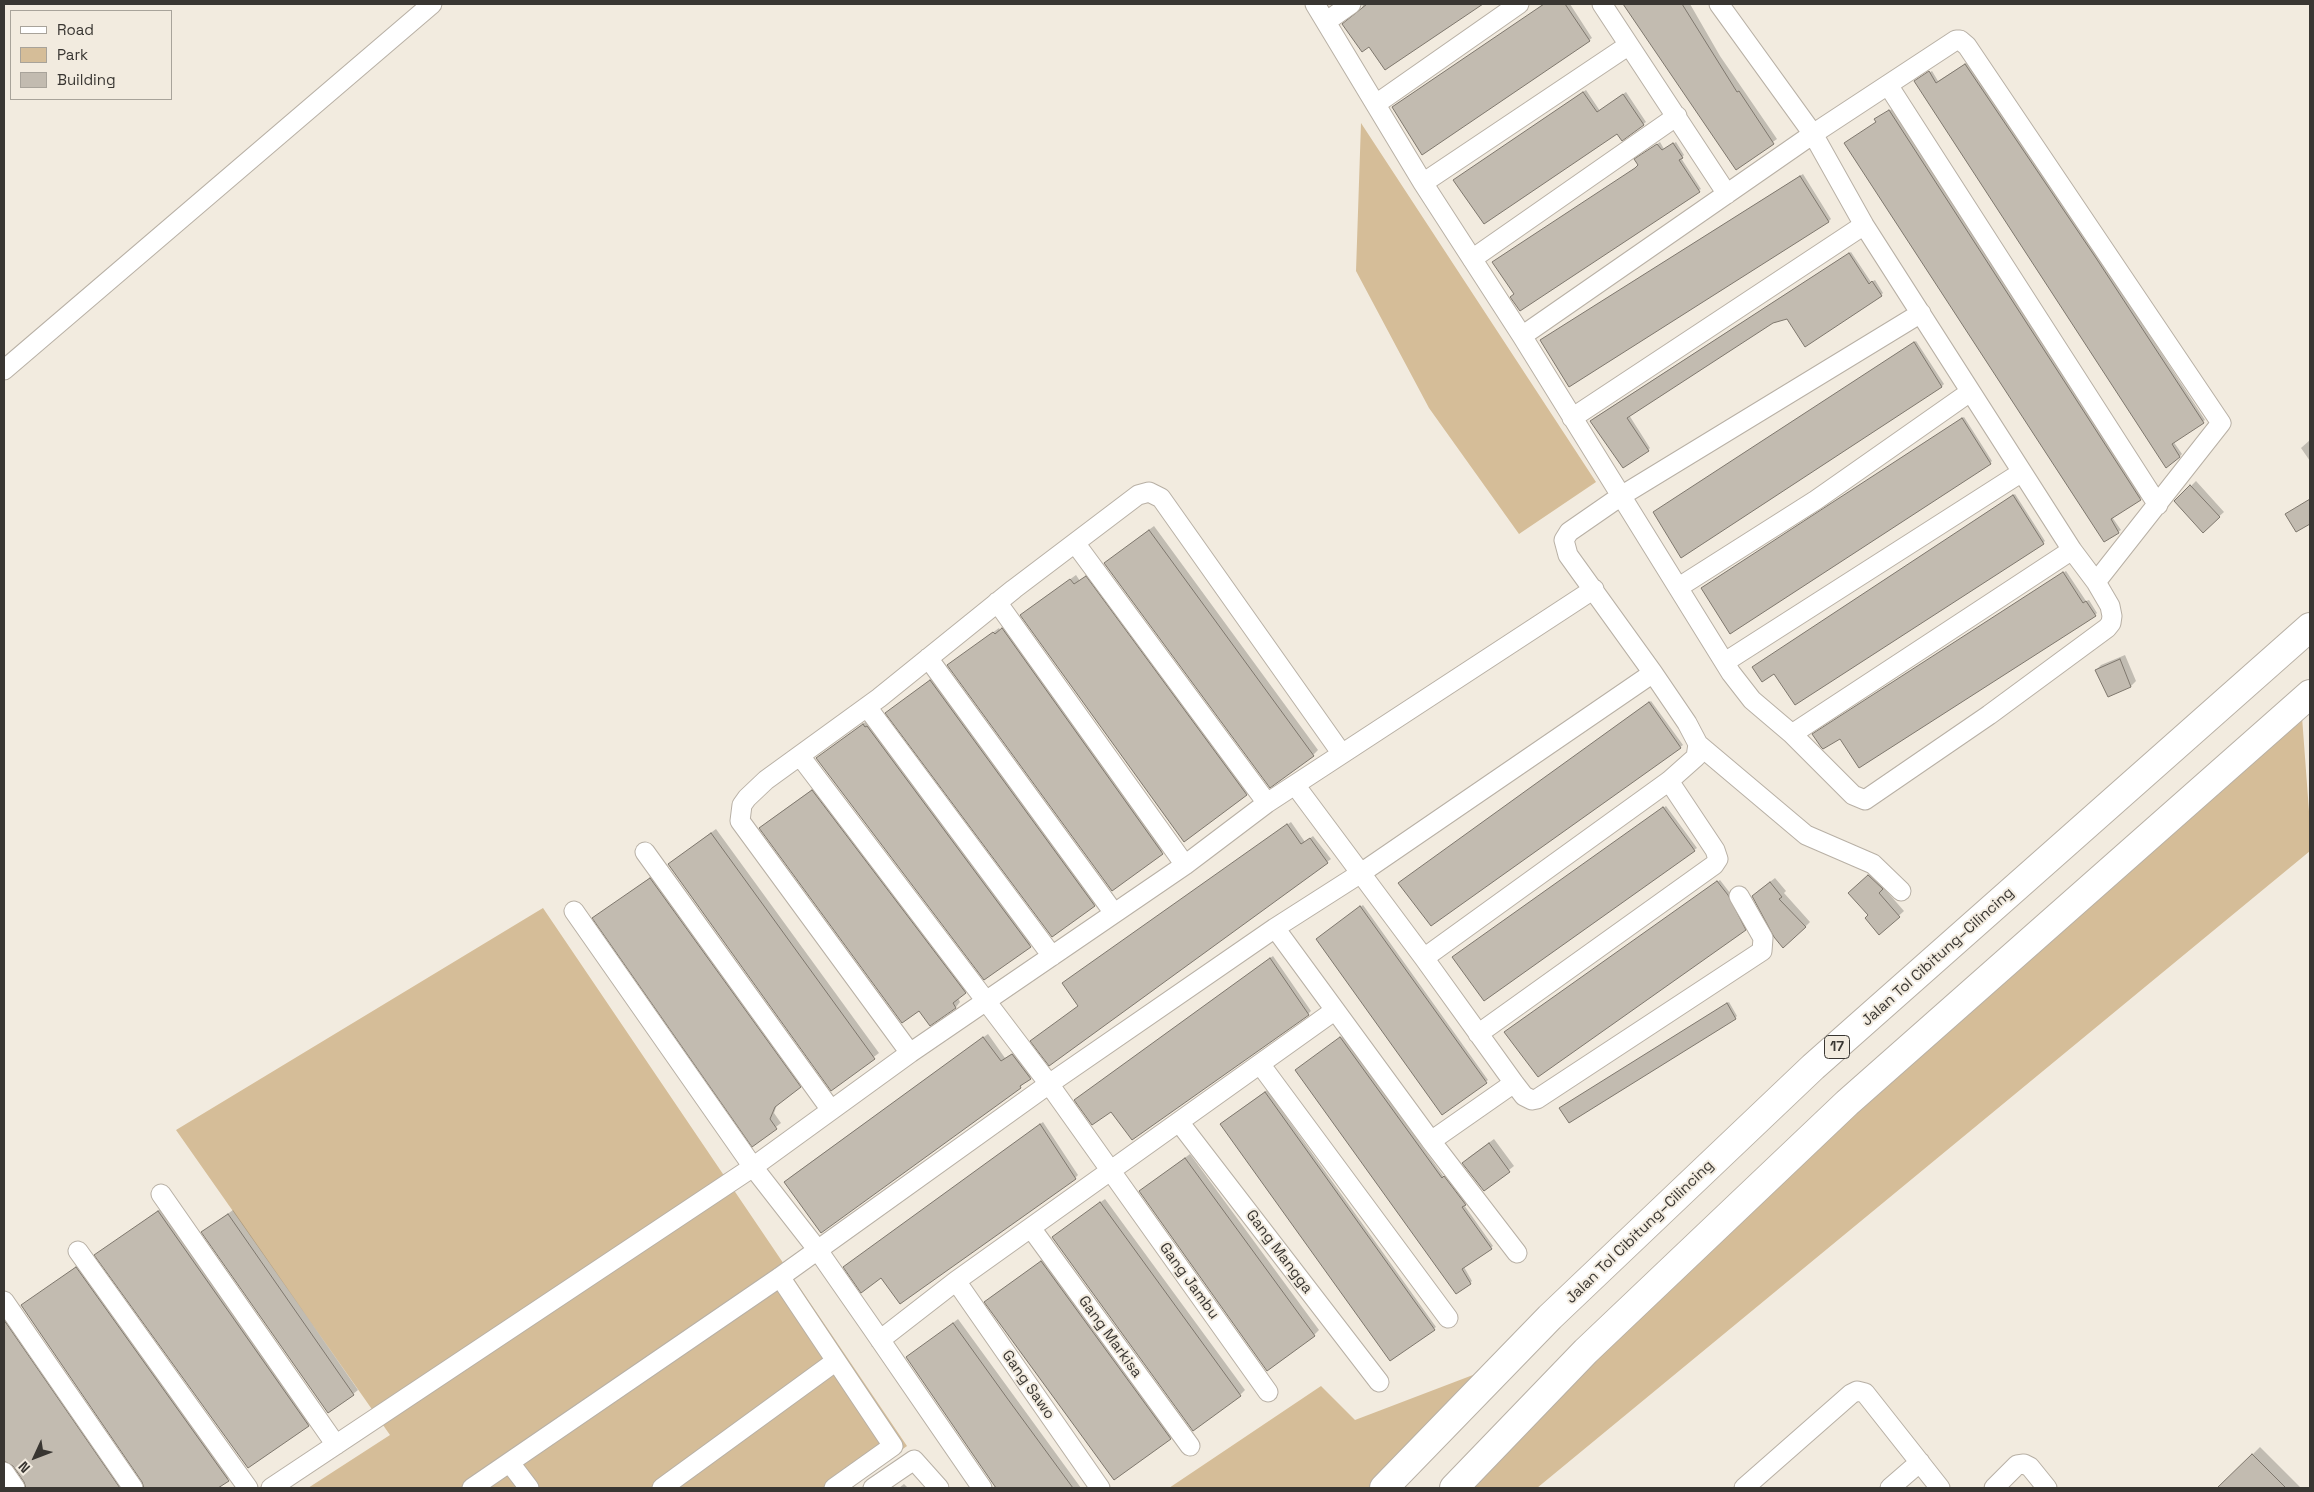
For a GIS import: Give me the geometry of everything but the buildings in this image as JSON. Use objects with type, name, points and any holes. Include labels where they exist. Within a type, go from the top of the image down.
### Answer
[{"type":"highway","name":"Jalan Tol Cibitung–Cilincing","points":[[1384,1488],[1550,1317],[1813,1067],[2310,627]]},
{"type":"highway","points":[[1454,1488],[1586,1351],[1847,1103],[2310,694]]},
{"type":"street","points":[[4,370],[432,4]]},
{"type":"street","points":[[1315,4],[1423,183],[1522,336],[1679,586],[1731,673],[1752,700],[1792,734],[1853,795],[1862,800],[1870,798],[1989,715],[2107,628],[2111,623],[2112,616],[2110,606],[2096,582],[2072,550],[1864,225],[1813,134],[1719,4]]},
{"type":"street","points":[[1326,21],[1352,4]]},
{"type":"street","points":[[1376,104],[1519,4]]},
{"type":"street","points":[[1602,4],[1728,194]]},
{"type":"street","points":[[1522,336],[1813,134],[1956,40],[1960,40],[1967,46],[2221,423],[2096,582]]},
{"type":"street","points":[[1423,183],[1629,45]]},
{"type":"street","points":[[1888,85],[2158,505]]},
{"type":"street","points":[[1472,259],[1677,116]]},
{"type":"street","points":[[1572,418],[1864,225]]},
{"type":"street","points":[[1901,891],[1873,864],[1806,835],[1698,744],[1687,723],[1653,673],[1568,555],[1564,540],[1569,532],[1621,496],[1921,313]]},
{"type":"street","points":[[1679,586],[1816,500],[1970,392]]},
{"type":"street","points":[[1725,662],[2022,472]]},
{"type":"street","points":[[910,1053],[740,821],[740,813],[747,798],[766,780],[868,707],[997,602],[1138,495],[1149,492],[1161,498],[1342,754]]},
{"type":"street","points":[[1075,543],[1267,803]]},
{"type":"street","points":[[1792,734],[2072,550]]},
{"type":"street","points":[[272,1488],[753,1167],[910,1053],[1185,865],[1267,803],[1594,589]]},
{"type":"street","points":[[997,602],[1185,865]]},
{"type":"street","points":[[928,658],[1114,912]]},
{"type":"street","points":[[472,1488],[780,1277],[816,1249],[1049,1084],[1275,928],[1360,873],[1653,673]]},
{"type":"street","points":[[868,707],[1052,956]]},
{"type":"street","points":[[1424,958],[1669,781],[1696,757],[1698,744]]},
{"type":"street","name":"Gang Jambu","points":[[800,756],[1049,1084],[1268,1392]]},
{"type":"street","points":[[1478,1034],[1714,865],[1718,859],[1715,850],[1669,781]]},
{"type":"street","points":[[1294,785],[1424,958],[1514,1083],[1524,1096],[1532,1100],[1537,1099],[1762,951],[1763,938],[1739,896]]},
{"type":"street","points":[[645,852],[831,1110]]},
{"type":"street","points":[[574,911],[753,1167],[816,1249],[982,1488]]},
{"type":"street","points":[[1275,928],[1334,1011],[1517,1253]]},
{"type":"street","points":[[880,1340],[956,1281],[1334,1011]]},
{"type":"street","points":[[1260,1064],[1448,1318]]},
{"type":"street","points":[[1431,1141],[1514,1083]]},
{"type":"street","name":"Gang Mangga","points":[[1179,1122],[1378,1382]]},
{"type":"street","points":[[161,1194],[336,1445]]},
{"type":"street","name":"Gang Markisa","points":[[1031,1228],[1190,1446]]},
{"type":"street","points":[[78,1252],[248,1488]]},
{"type":"street","points":[[780,1277],[892,1446],[834,1488]]},
{"type":"street","name":"Gang Sawo","points":[[956,1281],[1100,1488]]},
{"type":"street","points":[[4,1302],[133,1488]]},
{"type":"street","points":[[662,1488],[836,1361]]},
{"type":"street","points":[[1744,1488],[1851,1394],[1857,1391],[1865,1393],[1940,1488]]},
{"type":"street","points":[[873,1488],[914,1460],[939,1488]]},
{"type":"street","points":[[1890,1488],[1920,1462]]},
{"type":"street","points":[[510,1463],[529,1488]]},
{"type":"street","points":[[1994,1488],[2017,1465],[2024,1464],[2030,1467],[2047,1488]]},
{"type":"street","points":[[4,1472],[15,1488]]},
{"type":"green space","points":[[1361,123],[1596,482],[1519,534],[1429,408],[1356,271]]},
{"type":"green space","points":[[2301,703],[2310,825],[2310,851],[1537,1488],[1454,1488],[1586,1351]]},
{"type":"green space","points":[[543,908],[907,1446],[849,1488],[308,1488],[390,1435],[176,1130]]},
{"type":"green space","points":[[1507,1362],[1384,1488],[1169,1488],[1321,1386],[1355,1420]]}]
